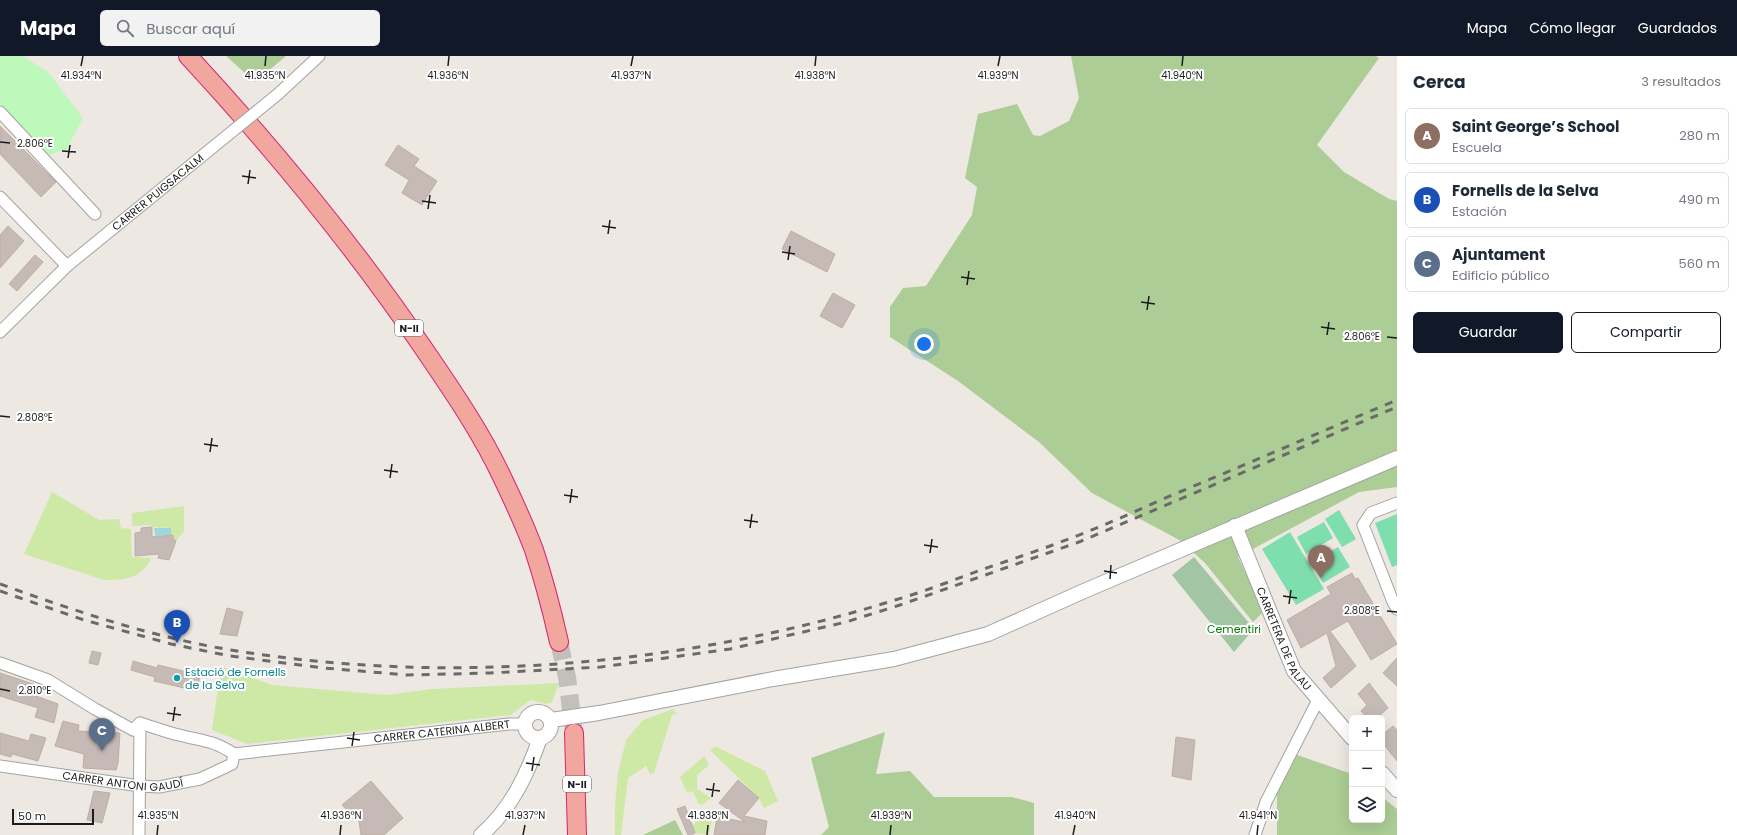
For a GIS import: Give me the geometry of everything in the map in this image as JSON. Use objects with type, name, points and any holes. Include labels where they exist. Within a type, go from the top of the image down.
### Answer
[{"type":"highway","name":"N-II","points":[[188,56],[238,110],[335,228],[409,327],[454,393],[477,430],[514,502],[533,550],[560,642]]},
{"type":"highway","name":"N-II","points":[[574,734],[577,835]]},
{"type":"street","name":"CARRER PUIGSACALM","points":[[0,332],[67,266],[278,94],[320,56]]},
{"type":"street","points":[[0,112],[95,214]]},
{"type":"street","points":[[0,198],[67,266]]},
{"type":"street","points":[[551,720],[599,713],[773,679],[894,659],[988,634],[1235,526],[1397,458]]},
{"type":"street","points":[[1397,503],[1371,513],[1363,525],[1397,609]]},
{"type":"street","name":"CARRETERA DE PALAU","points":[[1235,526],[1294,671],[1349,735]]},
{"type":"street","points":[[0,662],[48,680],[133,730],[140,723]]},
{"type":"street","points":[[1255,835],[1266,802],[1318,700]]},
{"type":"street","points":[[480,835],[505,810],[529,768],[540,738],[550,732],[551,720],[547,714],[537,711],[528,716],[525,728],[529,734],[540,738]]},
{"type":"street","points":[[140,723],[179,736],[212,742],[221,745],[234,754]]},
{"type":"street","points":[[139,835],[140,723]]},
{"type":"street","name":"CARRER CATERINA ALBERT","points":[[234,754],[509,724],[525,724]]},
{"type":"street","name":"CARRER ANTONI GAUDÍ","points":[[0,766],[140,786],[159,787],[200,779],[232,764],[234,754]]},
{"type":"street","points":[[1385,776],[1397,790]]},
{"type":"green space","points":[[0,56],[23,56],[48,72],[83,118],[66,150],[48,155],[0,104]]},
{"type":"green space","points":[[226,56],[286,56],[255,82]]},
{"type":"green space","points":[[1071,56],[1376,56],[1379,58],[1317,145],[1344,172],[1389,199],[1397,201],[1397,487],[1359,492],[1238,557],[1264,611],[1253,622],[1205,563],[1181,541],[1092,493],[1039,442],[958,381],[890,337],[890,307],[903,288],[926,286],[972,215],[977,187],[965,178],[978,114],[1017,104],[1033,135],[1040,136],[1069,121],[1079,98]]},
{"type":"green space","points":[[52,492],[99,520],[119,519],[121,528],[131,529],[132,557],[151,558],[143,570],[132,577],[125,579],[104,580],[24,554]]},
{"type":"green space","points":[[184,506],[184,531],[176,541],[173,539],[173,535],[171,535],[170,528],[152,527],[151,525],[132,526],[132,513]]},
{"type":"green space","points":[[1339,510],[1356,539],[1342,547],[1325,519]]},
{"type":"green space","points":[[1397,514],[1397,565],[1392,567],[1375,523]]},
{"type":"green space","points":[[1324,522],[1333,538],[1306,554],[1297,537]]},
{"type":"green space","points":[[1290,532],[1324,589],[1296,605],[1262,549]]},
{"type":"green space","points":[[1338,547],[1350,567],[1323,583],[1311,563]]},
{"type":"green space","name":"Cementiri","points":[[1194,557],[1254,629],[1234,652],[1172,575]]},
{"type":"green space","points":[[221,666],[272,685],[386,695],[432,689],[559,683],[552,702],[546,704],[531,700],[510,715],[247,744],[212,730]]},
{"type":"green space","points":[[673,709],[677,714],[672,715],[654,773],[650,774],[646,766],[628,778],[621,835],[615,835],[615,805],[618,773],[626,740],[643,720]]},
{"type":"green space","points":[[885,732],[876,774],[910,771],[934,797],[1012,797],[1034,803],[1034,835],[821,835],[829,827],[811,758]]},
{"type":"green space","points":[[715,746],[765,771],[778,801],[764,808],[759,798],[710,750]]},
{"type":"green space","points":[[1297,755],[1349,773],[1349,823],[1385,823],[1385,799],[1397,809],[1397,835],[1277,835],[1277,782]]},
{"type":"green space","points":[[704,756],[709,765],[697,775],[697,789],[711,798],[702,805],[698,803],[693,791],[687,793],[680,777]]},
{"type":"green space","points":[[704,813],[712,817],[709,835],[687,832]]},
{"type":"green space","points":[[675,820],[683,835],[643,835]]},
{"type":"water","points":[[154,528],[171,528],[171,535],[155,536]]},
{"type":"building","points":[[0,126],[56,182],[41,197],[0,154]]},
{"type":"building","points":[[398,145],[419,159],[414,166],[437,181],[422,205],[402,193],[409,180],[385,165]]},
{"type":"building","points":[[8,226],[24,241],[0,268],[0,235]]},
{"type":"building","points":[[791,231],[835,254],[827,272],[782,249]]},
{"type":"building","points":[[35,255],[43,262],[17,291],[9,284]]},
{"type":"building","points":[[833,293],[855,305],[842,328],[820,316]]},
{"type":"building","points":[[152,527],[152,537],[173,535],[173,539],[176,541],[169,560],[158,558],[159,554],[135,556],[135,533],[141,532],[141,528]]},
{"type":"building","points":[[1352,573],[1355,579],[1358,578],[1397,644],[1371,660],[1348,621],[1330,631],[1356,666],[1331,688],[1323,678],[1336,666],[1327,633],[1301,648],[1287,620],[1331,594],[1327,587]]},
{"type":"building","points":[[227,608],[243,612],[237,636],[220,634]]},
{"type":"building","points":[[92,651],[101,653],[98,665],[89,663]]},
{"type":"building","points":[[1397,658],[1397,686],[1383,673]]},
{"type":"building","name":"Estació de Fornells de la Selva","points":[[133,661],[157,668],[158,665],[200,675],[197,691],[154,681],[155,677],[131,670]]},
{"type":"building","points":[[0,673],[39,686],[36,696],[58,704],[54,723],[35,717],[38,708],[0,696]]},
{"type":"building","points":[[1369,683],[1388,708],[1380,715],[1365,715],[1361,711],[1367,705],[1358,694]]},
{"type":"building","points":[[63,721],[79,725],[78,731],[120,733],[118,763],[116,770],[83,768],[84,754],[55,746]]},
{"type":"building","points":[[1393,726],[1397,730],[1397,761],[1385,746],[1385,733]]},
{"type":"building","points":[[0,733],[29,741],[31,734],[46,738],[38,761],[12,754],[11,757],[0,754]]},
{"type":"building","points":[[1176,737],[1195,740],[1191,780],[1172,776]]},
{"type":"building","points":[[738,780],[759,798],[744,816],[767,821],[765,835],[714,835],[717,817],[745,822],[719,803]]},
{"type":"building","points":[[371,781],[403,818],[384,835],[361,835],[359,821],[342,805]]},
{"type":"building","points":[[94,791],[110,793],[102,823],[87,820]]},
{"type":"building","points":[[685,806],[695,833],[691,835],[688,835],[677,809]]},
{"type":"tunnel","points":[[559,642],[567,677],[574,733]]},
{"type":"railway","points":[[0,584],[57,604],[143,631],[201,645],[314,661],[397,667],[482,667],[566,663],[650,654],[733,641],[815,623],[926,590],[1088,532],[1397,400]]},
{"type":"railway","points":[[0,591],[84,620],[171,644],[230,656],[324,668],[407,675],[490,673],[601,667],[730,649],[846,622],[900,605],[1079,542],[1397,407]]},
{"type":"place","name":"Saint George’s School","points":[[1321,578]]},
{"type":"place","name":"Fornells de la Selva","points":[[177,643]]},
{"type":"place","name":"Estació de Fornells de la Selva","points":[[177,678]]},
{"type":"place","name":"Ajuntament","points":[[102,751]]}]
